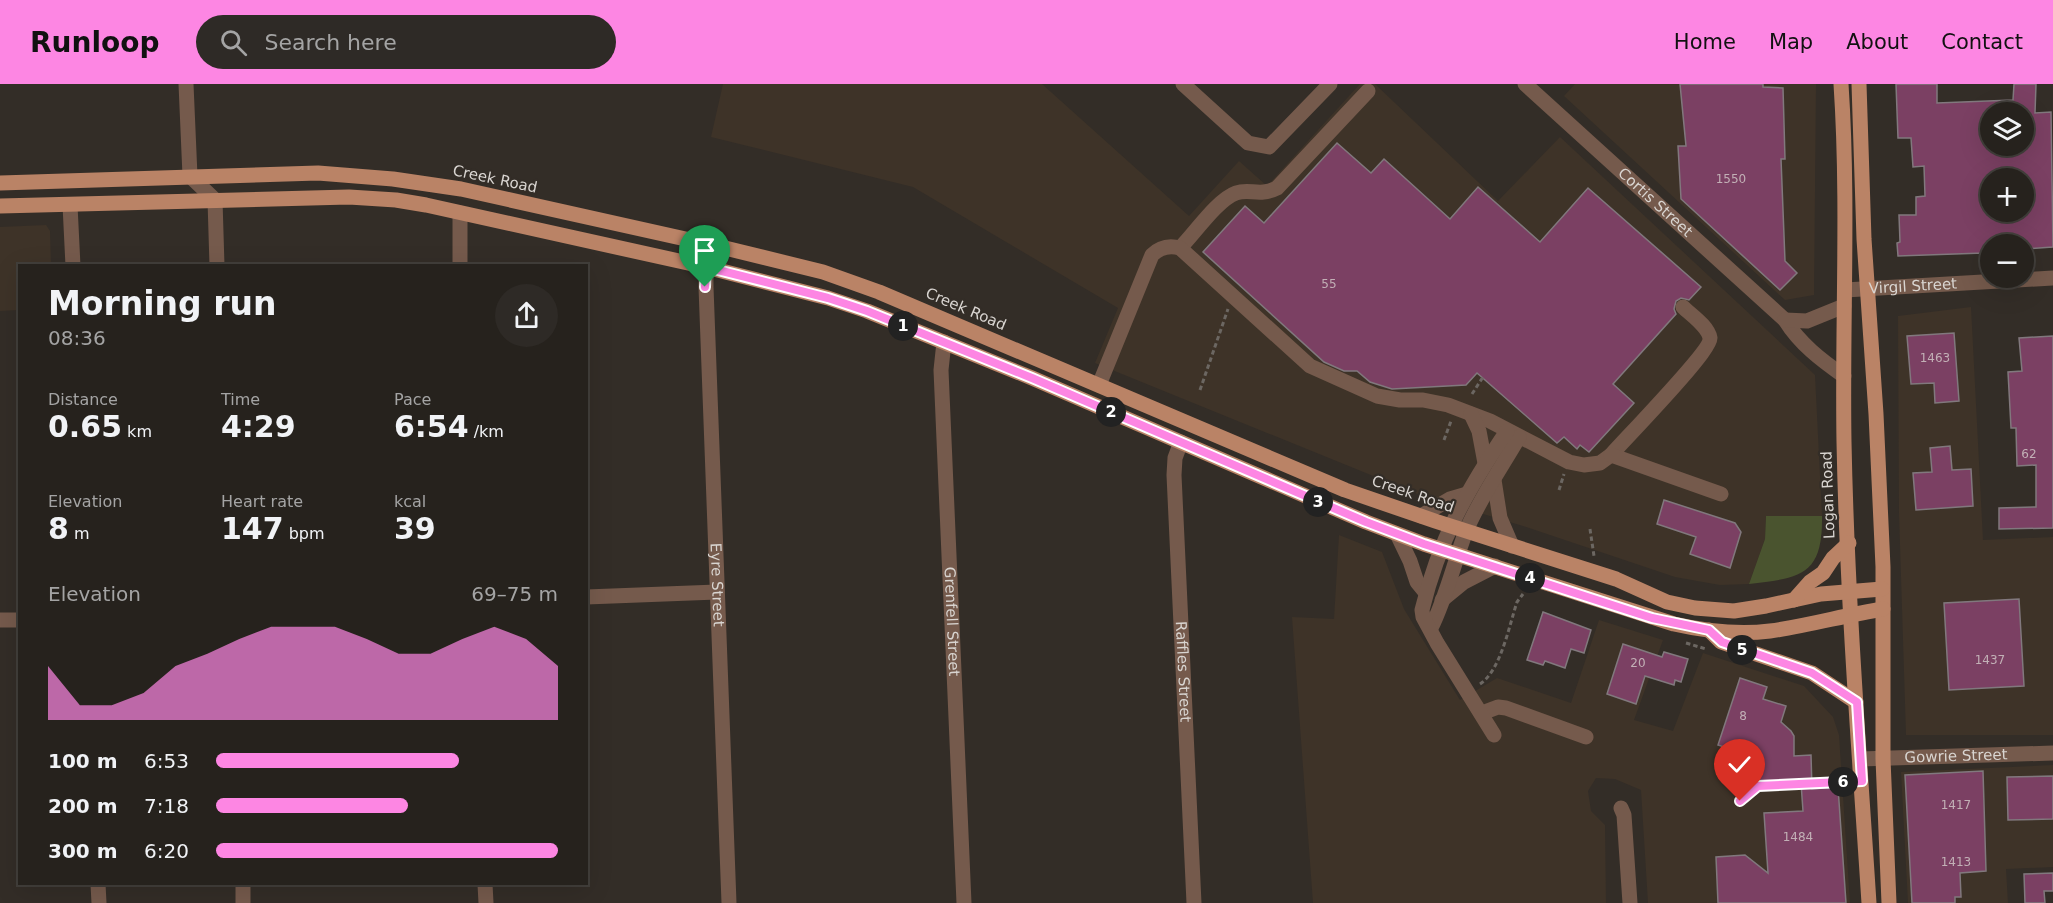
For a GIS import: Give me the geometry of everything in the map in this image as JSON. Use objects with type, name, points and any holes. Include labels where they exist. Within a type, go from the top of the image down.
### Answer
[{"type":"main road","name":"Logan Road","points":[[1841,84],[1845,298],[1844,376],[1850,591],[1869,903]]},
{"type":"main road","points":[[1859,84],[1883,609],[1883,759],[1889,903]]},
{"type":"main road","name":"Creek Road","points":[[0,183],[318,173],[393,179],[461,189],[706,244],[847,280],[1346,490],[1616,579],[1667,602],[1695,608],[1734,610],[1850,591],[1882,590]]},
{"type":"main road","points":[[0,207],[215,200],[374,198],[396,200],[460,213],[706,267],[828,298],[944,342],[1397,534],[1652,618],[1709,630],[1770,631],[1883,609]]},
{"type":"main road","points":[[1794,600],[1810,582],[1823,573],[1833,558],[1849,543]]},
{"type":"main road","points":[[1709,630],[1722,642],[1812,673],[1857,702]]},
{"type":"street","points":[[186,84],[189,176],[215,200],[217,264]]},
{"type":"street","points":[[1183,84],[1248,143],[1269,147],[1330,84]]},
{"type":"street","name":"Cortis Street","points":[[1525,84],[1785,320],[1795,337],[1821,360],[1844,376]]},
{"type":"street","points":[[1180,248],[1225,199],[1238,192],[1266,194],[1277,188],[1368,91]]},
{"type":"street","points":[[70,205],[73,264]]},
{"type":"street","points":[[460,213],[460,264]]},
{"type":"street","points":[[1099,385],[1152,255],[1158,249],[1173,246],[1180,248],[1310,366],[1377,396],[1436,402],[1471,414],[1553,455],[1584,465],[1600,463],[1611,455],[1697,360],[1709,343],[1710,336],[1705,328],[1683,307]]},
{"type":"street","name":"Eyre Street","points":[[706,267],[729,903]]},
{"type":"street","name":"Virgil Street","points":[[1845,298],[1868,288],[2053,278]]},
{"type":"street","points":[[1785,320],[1814,320],[1845,298]]},
{"type":"street","name":"Grenfell Street","points":[[944,342],[941,370],[964,903]]},
{"type":"street","points":[[1471,414],[1479,431],[1485,463]]},
{"type":"street","points":[[1494,735],[1437,643],[1422,614],[1426,593],[1450,526],[1485,463],[1513,434]]},
{"type":"street","points":[[1431,628],[1466,531],[1494,480],[1513,434]]},
{"type":"street","name":"Raffles Street","points":[[1181,442],[1174,458],[1174,476],[1194,903]]},
{"type":"street","points":[[1611,455],[1721,494]]},
{"type":"street","points":[[1494,480],[1500,518],[1512,546]]},
{"type":"street","points":[[1421,516],[1450,500],[1467,494]]},
{"type":"street","points":[[1397,534],[1417,582],[1426,593]]},
{"type":"street","points":[[1442,600],[1464,582],[1495,566]]},
{"type":"street","points":[[588,597],[717,592]]},
{"type":"street","points":[[0,620],[18,620]]},
{"type":"street","points":[[1482,713],[1498,707],[1506,708],[1586,737]]},
{"type":"street","name":"Gowrie Street","points":[[1860,759],[2053,753]]},
{"type":"street","points":[[1621,808],[1624,814],[1630,903]]},
{"type":"street","points":[[98,885],[99,903]]},
{"type":"street","points":[[243,885],[243,903]]},
{"type":"street","points":[[485,885],[486,903]]},
{"type":"path","points":[[1200,390],[1233,297]]},
{"type":"path","points":[[1472,394],[1483,377]]},
{"type":"path","points":[[1444,440],[1453,416]]},
{"type":"path","points":[[1590,529],[1595,572]]},
{"type":"path","points":[[1468,692],[1487,679],[1495,668],[1517,602],[1523,594]]},
{"type":"path","points":[[1740,801],[1758,786],[1862,781]]},
{"type":"shaded area","points":[[723,84],[1042,84],[1189,216],[1239,161],[1267,186],[1360,84],[1375,84],[1498,201],[1560,137],[1815,375],[1822,516],[1766,516],[1765,539],[1749,584],[1720,585],[1675,577],[1523,526],[1420,495],[1095,363],[1118,308],[913,187],[711,137]]},
{"type":"shaded area","points":[[1575,84],[1816,84],[1814,295],[1785,300],[1564,96]]},
{"type":"shaded area","points":[[46,225],[50,231],[51,264],[18,264],[18,310],[0,311],[0,227]]},
{"type":"shaded area","points":[[1971,307],[1983,540],[2053,537],[2053,735],[1906,735],[1899,513],[1898,316]]},
{"type":"shaded area","points":[[1339,535],[1382,552],[1404,609],[1460,700],[1497,678],[1571,703],[1599,620],[1663,640],[1634,720],[1673,731],[1703,653],[1804,686],[1833,717],[1839,735],[1850,903],[1648,903],[1641,790],[1615,779],[1596,778],[1588,791],[1591,811],[1605,825],[1606,903],[1313,903],[1292,617],[1334,619]]},
{"type":"shaded area","points":[[2053,765],[2053,867],[2006,869],[2008,903],[1908,903],[1901,772]]},
{"type":"green space","points":[[1766,516],[1822,516],[1818,551],[1813,562],[1795,576],[1749,584],[1765,539]]},
{"type":"building","points":[[1680,84],[1763,84],[1763,87],[1783,88],[1785,159],[1781,159],[1785,261],[1797,273],[1780,290],[1681,199],[1678,146],[1686,146]]},
{"type":"building","points":[[1896,84],[1937,84],[1937,103],[2013,100],[2014,84],[2036,84],[2035,113],[2051,112],[2053,247],[2034,248],[2034,234],[1980,234],[1980,253],[1898,256],[1899,215],[1916,215],[1916,197],[1925,196],[1924,166],[1913,167],[1911,138],[1898,138]]},
{"type":"building","points":[[1337,143],[1371,173],[1384,159],[1450,219],[1478,187],[1540,242],[1588,188],[1701,287],[1689,300],[1681,298],[1676,301],[1674,309],[1676,314],[1613,384],[1634,403],[1589,452],[1580,445],[1577,449],[1564,437],[1557,443],[1477,373],[1466,385],[1392,389],[1370,382],[1357,371],[1344,371],[1324,362],[1203,252],[1245,206],[1264,223]]},
{"type":"building","points":[[1954,333],[1959,401],[1935,403],[1934,383],[1911,384],[1907,336]]},
{"type":"building","points":[[2053,336],[2053,528],[1999,529],[1999,508],[2036,507],[2036,465],[2017,466],[2016,428],[2011,428],[2008,372],[2022,371],[2019,338]]},
{"type":"building","points":[[1950,446],[1952,470],[1971,469],[1973,506],[1916,510],[1913,473],[1932,472],[1930,448]]},
{"type":"building","points":[[1664,500],[1735,523],[1741,532],[1730,568],[1690,554],[1696,537],[1657,524]]},
{"type":"building","points":[[2019,599],[2024,686],[1949,690],[1944,603]]},
{"type":"building","points":[[1543,612],[1591,630],[1584,653],[1571,649],[1565,668],[1545,661],[1543,665],[1527,660]]},
{"type":"building","points":[[1623,644],[1662,657],[1664,652],[1688,659],[1681,682],[1675,680],[1674,685],[1645,676],[1636,704],[1607,694]]},
{"type":"building","points":[[1740,678],[1767,687],[1763,699],[1786,706],[1781,722],[1794,736],[1794,756],[1811,755],[1812,789],[1838,787],[1846,903],[1718,903],[1716,857],[1745,855],[1768,873],[1764,813],[1803,811],[1801,783],[1753,783],[1753,756],[1718,745]]},
{"type":"building","points":[[1983,771],[1986,871],[1960,873],[1961,897],[1955,897],[1955,903],[1912,903],[1905,775]]},
{"type":"building","points":[[2053,776],[2053,819],[2008,820],[2007,777]]},
{"type":"building","points":[[2053,873],[2053,891],[2044,891],[2045,903],[2025,903],[2024,874]]},
{"type":"route","points":[[705,287],[706,267],[828,298],[867,311],[1032,378],[1366,522],[1424,544],[1652,618],[1709,630],[1722,642],[1740,650],[1812,673],[1857,702],[1862,781],[1758,786],[1740,801]]}]
